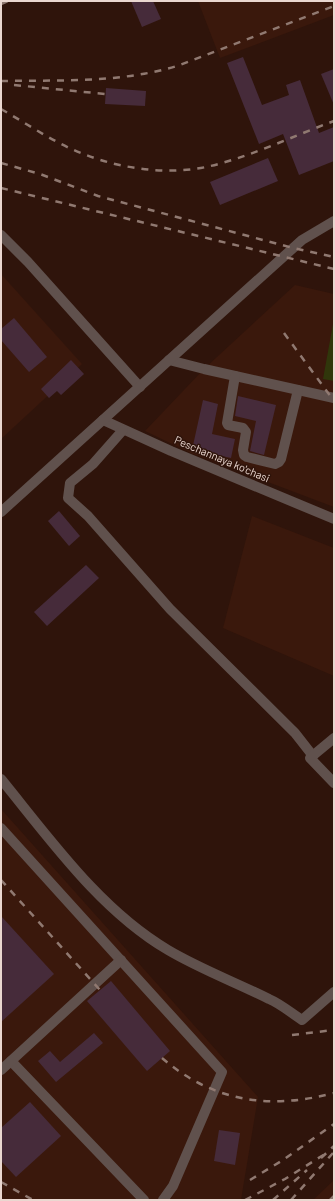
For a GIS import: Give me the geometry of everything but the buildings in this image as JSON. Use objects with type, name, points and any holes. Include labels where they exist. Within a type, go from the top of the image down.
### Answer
[{"type":"street","points":[[1,512],[302,240],[334,221]]},
{"type":"street","points":[[1,236],[28,262],[140,387]]},
{"type":"street","points":[[169,360],[334,398]]},
{"type":"street","points":[[235,376],[227,423],[228,425],[243,428],[245,430],[244,455],[275,464],[282,459],[298,390]]},
{"type":"street","name":"Peschannaya ko'chasi","points":[[102,420],[171,451],[334,519]]},
{"type":"street","points":[[123,430],[93,464],[70,483],[68,498],[88,516],[170,609],[295,733],[313,756]]},
{"type":"street","points":[[334,738],[310,758],[334,783]]},
{"type":"street","points":[[1,779],[71,866],[127,921],[167,950],[210,973],[271,999],[302,1020],[334,992]]},
{"type":"street","points":[[1,828],[222,1072],[173,1186],[163,1200]]},
{"type":"street","points":[[1,1070],[121,960]]},
{"type":"street","points":[[321,1003],[334,1004]]},
{"type":"street","points":[[12,1061],[144,1200]]},
{"type":"shaded area","points":[[198,1],[334,1],[334,15],[220,58]]},
{"type":"shaded area","points":[[1,274],[82,364],[1,439]]},
{"type":"shaded area","points":[[295,285],[334,294],[334,507],[191,453],[145,431],[204,369]]},
{"type":"shaded area","points":[[252,516],[334,548],[334,676],[223,628]]},
{"type":"shaded area","points":[[1,809],[258,1097],[241,1200],[1,1200]]},
{"type":"shaded area","points":[[334,1180],[334,1200],[313,1200]]},
{"type":"green space","points":[[334,324],[334,381],[323,379]]},
{"type":"railway","points":[[1,4],[8,1]]},
{"type":"railway","points":[[1,81],[90,80],[156,71],[177,66],[334,6]]},
{"type":"railway","points":[[14,85],[105,94]]},
{"type":"railway","points":[[1,109],[53,140],[75,151],[115,164],[161,170],[191,169],[222,163],[334,121]]},
{"type":"railway","points":[[1,163],[40,174],[98,196],[293,248],[334,257]]},
{"type":"railway","points":[[1,188],[334,269]]},
{"type":"railway","points":[[284,333],[334,401]]},
{"type":"railway","points":[[1,880],[100,990]]},
{"type":"railway","points":[[292,1035],[334,1030]]},
{"type":"railway","points":[[162,1058],[181,1073],[201,1084],[222,1093],[243,1098],[265,1101],[287,1101],[334,1093]]},
{"type":"railway","points":[[250,1180],[283,1160],[334,1124]]},
{"type":"railway","points":[[321,1158],[334,1146]]},
{"type":"railway","points":[[291,1200],[333,1153]]},
{"type":"railway","points":[[245,1200],[285,1179],[325,1154]]},
{"type":"railway","points":[[273,1200],[307,1170]]},
{"type":"railway","points":[[1,1182],[33,1200]]},
{"type":"railway","points":[[330,1200],[334,1196]]}]
